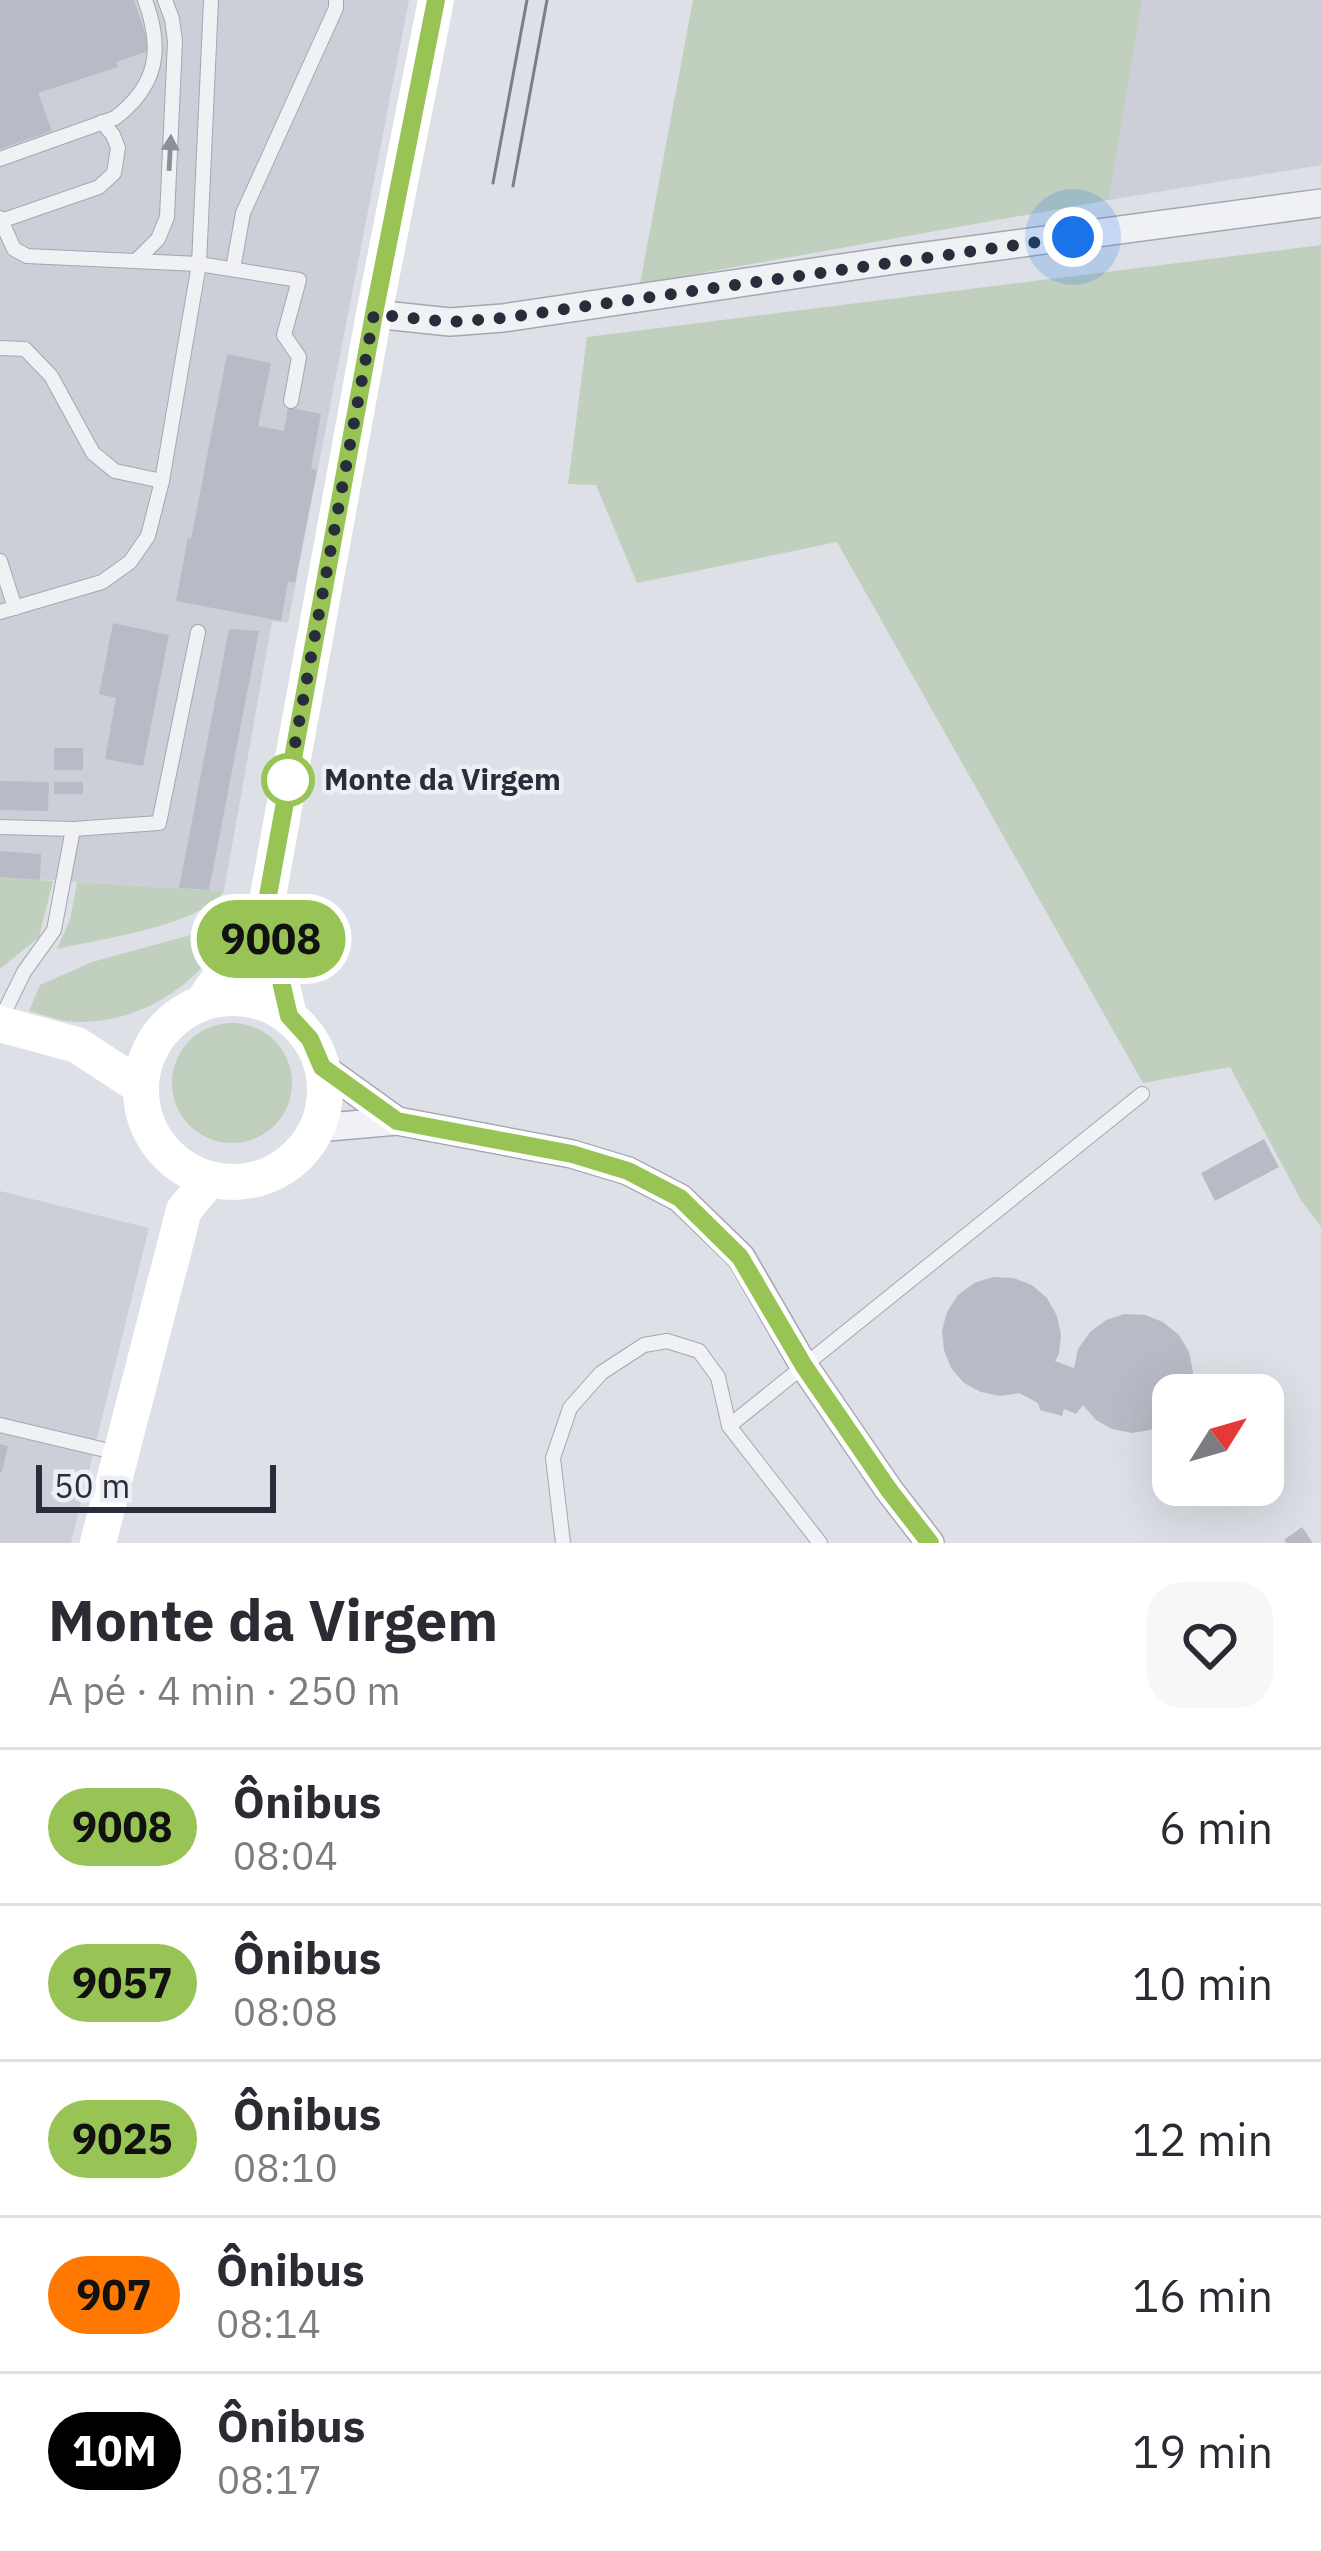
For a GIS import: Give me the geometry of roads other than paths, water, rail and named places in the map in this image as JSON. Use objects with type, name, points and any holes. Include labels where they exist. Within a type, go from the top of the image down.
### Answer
[{"type":"main road","points":[[289,1016],[265,912],[436,0]]},
{"type":"main road","points":[[203,1002],[265,912]]},
{"type":"main road","points":[[232,998],[262,1003],[289,1016],[310,1039],[322,1067],[325,1098],[316,1128],[302,1151],[255,1179],[209,1180],[190,1173],[149,1127],[142,1108],[144,1066],[152,1046],[164,1028],[203,1002],[232,998]]},
{"type":"main road","points":[[0,1023],[76,1045],[141,1088]]},
{"type":"main road","points":[[76,1045],[122,1040],[164,1028]]},
{"type":"main road","points":[[174,1160],[184,1210]]},
{"type":"main road","points":[[98,1543],[184,1210],[209,1180]]},
{"type":"street","points":[[374,314],[450,322],[503,318],[1321,203]]},
{"type":"street","points":[[322,1067],[397,1121]]},
{"type":"street","points":[[316,1128],[397,1121],[572,1154],[628,1171],[680,1198],[740,1257],[804,1366],[931,1543]]},
{"type":"lane","points":[[0,159],[115,118],[130,106],[151,74],[156,40],[145,0]]},
{"type":"lane","points":[[137,260],[158,239],[167,217],[175,41],[165,0]]},
{"type":"lane","points":[[0,561],[8,610],[102,582],[130,562],[148,536],[199,264],[211,0]]},
{"type":"lane","points":[[233,269],[243,213],[336,8],[335,0]]},
{"type":"lane","points":[[102,122],[118,148],[114,173],[99,187],[0,220],[14,249],[27,256],[199,264],[299,280],[284,335],[299,357],[291,400]]},
{"type":"lane","points":[[0,348],[25,350],[51,376],[93,453],[115,471],[161,481]]},
{"type":"lane","points":[[0,826],[73,829],[159,823],[198,632]]},
{"type":"lane","points":[[0,1023],[24,972],[54,930],[73,829]]},
{"type":"lane","points":[[729,1426],[1142,1094]]},
{"type":"lane","points":[[562,1543],[553,1458],[570,1408],[601,1373],[644,1345],[667,1342],[699,1351],[718,1377],[729,1426],[820,1543]]},
{"type":"lane","points":[[0,1425],[121,1454]]},
{"type":"tram line","points":[[493,183],[527,0]]},
{"type":"tram line","points":[[513,186],[547,0]]},
{"type":"place","name":"Monte da Virgem","points":[[288,780]]}]
